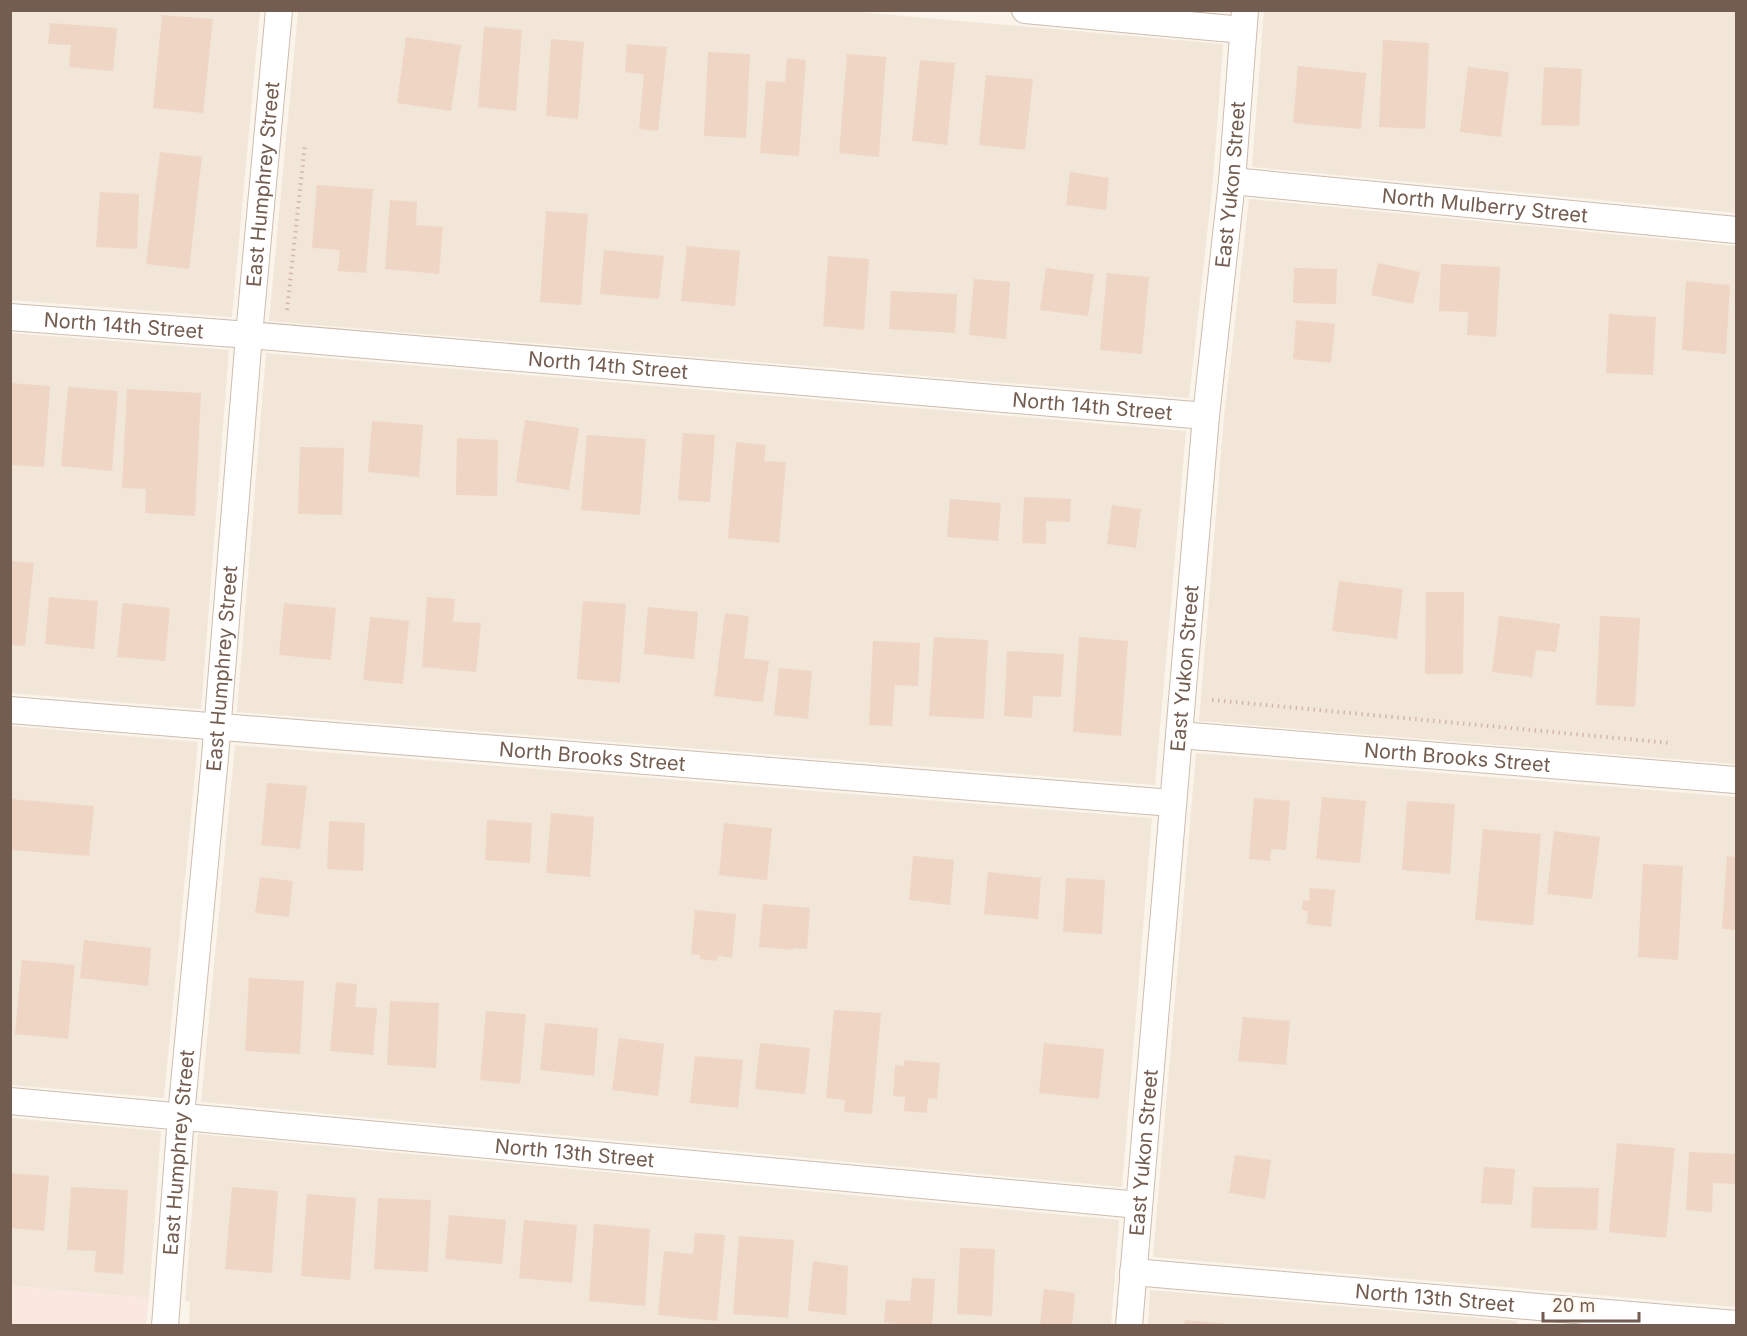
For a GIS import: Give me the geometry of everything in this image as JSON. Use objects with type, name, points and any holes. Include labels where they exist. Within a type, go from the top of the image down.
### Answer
[{"type":"street","name":"East Humphrey Street","points":[[165,1326],[181,1116],[218,727],[249,335],[279,10]]},
{"type":"street","points":[[1025,10],[1244,20]]},
{"type":"street","name":"East Yukon Street","points":[[1129,1326],[1206,416],[1232,181],[1244,20]]},
{"type":"street","name":"North Mulberry Street","points":[[1232,181],[1737,230]]},
{"type":"street","name":"North 14th Street","points":[[10,317],[1206,416]]},
{"type":"street","name":"North Brooks Street","points":[[10,710],[1172,803]]},
{"type":"street","name":"North Brooks Street","points":[[1179,735],[1737,780]]},
{"type":"street","name":"North 13th Street","points":[[10,1101],[1138,1205]]},
{"type":"street","name":"North 13th Street","points":[[1133,1272],[1737,1324]]},
{"type":"path","points":[[286,314],[305,144]]},
{"type":"path","points":[[1182,697],[1679,744]]},
{"type":"shaded area","points":[[836,10],[1223,44],[1213,180],[1189,398],[269,321],[298,11]]},
{"type":"shaded area","points":[[10,11],[260,11],[232,317],[11,300]]},
{"type":"shaded area","points":[[1264,11],[1736,11],[1736,213],[1252,167]]},
{"type":"shaded area","points":[[1249,199],[1736,246],[1736,764],[1199,721],[1224,417]]},
{"type":"shaded area","points":[[10,333],[229,350],[201,709],[11,693]]},
{"type":"shaded area","points":[[266,353],[1186,431],[1155,785],[237,712]]},
{"type":"shaded area","points":[[10,726],[198,742],[164,1098],[11,1085]]},
{"type":"shaded area","points":[[235,745],[1152,818],[1122,1187],[201,1102]]},
{"type":"shaded area","points":[[1196,753],[1736,797],[1736,1307],[1153,1257]]},
{"type":"shaded area","points":[[10,1118],[161,1131],[149,1298],[11,1286]]},
{"type":"shaded area","points":[[198,1134],[1119,1220],[1111,1325],[189,1326],[190,1302],[185,1301]]},
{"type":"shaded area","points":[[10,1286],[149,1298],[146,1325],[11,1325]]},
{"type":"shaded area","points":[[1150,1290],[1517,1321],[1517,1326],[1148,1326]]},
{"type":"building","points":[[162,15],[213,19],[203,113],[153,108]]},
{"type":"building","points":[[50,23],[117,28],[113,71],[69,67],[71,45],[48,44]]},
{"type":"building","points":[[484,27],[522,30],[516,111],[478,107]]},
{"type":"building","points":[[406,37],[461,45],[451,111],[397,103]]},
{"type":"building","points":[[551,39],[584,42],[578,119],[546,116]]},
{"type":"building","points":[[1383,40],[1429,43],[1425,129],[1379,127]]},
{"type":"building","points":[[627,44],[667,47],[658,131],[639,129],[644,74],[625,72]]},
{"type":"building","points":[[708,52],[750,54],[746,138],[704,136]]},
{"type":"building","points":[[847,54],[886,57],[879,157],[839,153]]},
{"type":"building","points":[[787,58],[806,60],[799,156],[760,153],[766,81],[785,82]]},
{"type":"building","points":[[920,60],[955,63],[947,145],[912,141]]},
{"type":"building","points":[[1298,66],[1366,73],[1361,129],[1293,123]]},
{"type":"building","points":[[1468,67],[1509,72],[1501,137],[1460,132]]},
{"type":"building","points":[[1544,67],[1582,69],[1579,126],[1541,125]]},
{"type":"building","points":[[986,75],[1033,79],[1025,150],[979,145]]},
{"type":"building","points":[[160,152],[202,157],[189,269],[146,264]]},
{"type":"building","points":[[1070,172],[1109,178],[1106,210],[1066,205]]},
{"type":"building","points":[[317,185],[373,189],[366,273],[338,271],[340,250],[312,248]]},
{"type":"building","points":[[100,192],[139,194],[137,249],[96,247]]},
{"type":"building","points":[[390,200],[417,202],[416,225],[443,227],[439,274],[385,269]]},
{"type":"building","points":[[546,211],[588,214],[581,305],[540,302]]},
{"type":"building","points":[[687,246],[740,251],[735,306],[681,301]]},
{"type":"building","points":[[604,250],[664,256],[659,299],[600,294]]},
{"type":"building","points":[[828,256],[869,259],[864,330],[823,326]]},
{"type":"building","points":[[1378,263],[1420,272],[1413,304],[1371,295]]},
{"type":"building","points":[[1441,264],[1500,267],[1496,337],[1467,335],[1468,312],[1439,311]]},
{"type":"building","points":[[1046,268],[1094,274],[1088,316],[1040,310]]},
{"type":"building","points":[[1294,268],[1337,269],[1336,304],[1293,303]]},
{"type":"building","points":[[1107,273],[1149,277],[1142,354],[1100,350]]},
{"type":"building","points":[[974,279],[1010,282],[1006,339],[969,335]]},
{"type":"building","points":[[1686,281],[1730,285],[1726,354],[1682,350]]},
{"type":"building","points":[[891,291],[957,294],[955,333],[889,329]]},
{"type":"building","points":[[1609,314],[1656,317],[1653,375],[1606,373]]},
{"type":"building","points":[[1296,320],[1335,324],[1331,363],[1293,359]]},
{"type":"building","points":[[10,383],[50,386],[44,467],[10,465]]},
{"type":"building","points":[[68,387],[118,391],[112,471],[61,466]]},
{"type":"building","points":[[127,389],[201,393],[195,516],[145,513],[146,489],[122,488]]},
{"type":"building","points":[[525,420],[579,428],[569,490],[516,482]]},
{"type":"building","points":[[372,421],[423,425],[419,477],[368,472]]},
{"type":"building","points":[[683,433],[715,435],[710,502],[678,500]]},
{"type":"building","points":[[587,435],[646,439],[640,515],[581,510]]},
{"type":"building","points":[[457,438],[498,440],[497,496],[456,495]]},
{"type":"building","points":[[736,442],[766,445],[764,461],[786,462],[779,543],[728,538]]},
{"type":"building","points":[[300,447],[344,448],[342,515],[298,514]]},
{"type":"building","points":[[1024,497],[1071,499],[1070,522],[1046,521],[1046,544],[1022,543]]},
{"type":"building","points":[[950,499],[1001,503],[998,541],[947,537]]},
{"type":"building","points":[[1112,505],[1141,509],[1136,548],[1107,544]]},
{"type":"building","points":[[10,561],[34,563],[25,646],[10,645]]},
{"type":"building","points":[[1339,581],[1403,589],[1397,639],[1332,631]]},
{"type":"building","points":[[1426,592],[1464,592],[1463,674],[1425,674]]},
{"type":"building","points":[[49,597],[98,601],[94,649],[45,644]]},
{"type":"building","points":[[427,597],[455,599],[453,622],[481,623],[476,672],[422,667]]},
{"type":"building","points":[[583,601],[626,604],[620,683],[577,679]]},
{"type":"building","points":[[123,603],[170,608],[165,661],[117,657]]},
{"type":"building","points":[[284,603],[336,608],[331,660],[279,655]]},
{"type":"building","points":[[648,607],[698,612],[694,659],[644,654]]},
{"type":"building","points":[[725,613],[749,616],[744,658],[769,661],[763,702],[714,696]]},
{"type":"building","points":[[1499,616],[1560,624],[1556,652],[1536,650],[1532,677],[1492,672]]},
{"type":"building","points":[[1600,616],[1640,618],[1635,707],[1596,705]]},
{"type":"building","points":[[370,617],[409,621],[403,684],[363,680]]},
{"type":"building","points":[[934,637],[988,640],[984,719],[929,716]]},
{"type":"building","points":[[1079,637],[1128,641],[1121,736],[1073,732]]},
{"type":"building","points":[[873,641],[920,643],[918,686],[895,685],[892,726],[869,725]]},
{"type":"building","points":[[1007,651],[1064,654],[1061,697],[1033,696],[1032,718],[1004,716]]},
{"type":"building","points":[[779,668],[812,671],[808,719],[774,715]]},
{"type":"building","points":[[267,783],[307,786],[300,849],[261,845]]},
{"type":"building","points":[[1322,797],[1366,801],[1360,863],[1316,859]]},
{"type":"building","points":[[1254,798],[1290,801],[1286,850],[1271,849],[1270,861],[1249,859]]},
{"type":"building","points":[[10,799],[94,806],[89,856],[10,850]]},
{"type":"building","points":[[1407,801],[1455,804],[1450,874],[1402,870]]},
{"type":"building","points":[[551,813],[594,817],[590,877],[546,873]]},
{"type":"building","points":[[487,820],[532,823],[530,863],[485,860]]},
{"type":"building","points":[[329,821],[365,823],[363,871],[327,869]]},
{"type":"building","points":[[724,823],[772,828],[767,880],[719,875]]},
{"type":"building","points":[[1483,829],[1541,834],[1533,925],[1475,920]]},
{"type":"building","points":[[1554,831],[1600,837],[1592,899],[1547,894]]},
{"type":"building","points":[[913,856],[954,860],[950,905],[909,900]]},
{"type":"building","points":[[1727,856],[1736,857],[1736,930],[1722,929]]},
{"type":"building","points":[[1643,864],[1683,866],[1678,960],[1638,957]]},
{"type":"building","points":[[988,872],[1041,878],[1038,919],[984,914]]},
{"type":"building","points":[[260,877],[293,881],[289,917],[255,913]]},
{"type":"building","points":[[1066,878],[1105,880],[1102,934],[1063,932]]},
{"type":"building","points":[[1310,888],[1335,890],[1331,927],[1307,924],[1308,911],[1302,910],[1303,900],[1309,901]]},
{"type":"building","points":[[763,904],[810,908],[807,949],[759,947]]},
{"type":"building","points":[[695,910],[736,914],[732,958],[718,956],[717,961],[700,959],[700,955],[691,954]]},
{"type":"building","points":[[84,940],[151,948],[148,986],[80,978]]},
{"type":"building","points":[[22,960],[75,965],[68,1039],[15,1034]]},
{"type":"building","points":[[249,978],[304,981],[300,1054],[245,1051]]},
{"type":"building","points":[[336,982],[357,984],[355,1007],[377,1008],[373,1055],[330,1051]]},
{"type":"building","points":[[390,1001],[439,1003],[436,1068],[387,1065]]},
{"type":"building","points":[[834,1010],[881,1013],[872,1114],[844,1112],[845,1100],[826,1098]]},
{"type":"building","points":[[486,1011],[526,1014],[520,1084],[480,1080]]},
{"type":"building","points":[[1243,1017],[1290,1021],[1286,1065],[1238,1061]]},
{"type":"building","points":[[545,1023],[598,1028],[594,1076],[540,1070]]},
{"type":"building","points":[[619,1038],[664,1044],[658,1096],[612,1090]]},
{"type":"building","points":[[760,1043],[810,1048],[805,1094],[755,1089]]},
{"type":"building","points":[[1044,1043],[1104,1049],[1099,1099],[1039,1093]]},
{"type":"building","points":[[695,1056],[743,1060],[738,1108],[690,1103]]},
{"type":"building","points":[[904,1060],[940,1063],[937,1099],[928,1098],[927,1113],[904,1111],[905,1097],[893,1096],[895,1065],[904,1066]]},
{"type":"building","points":[[1617,1143],[1675,1148],[1666,1238],[1609,1232]]},
{"type":"building","points":[[1689,1152],[1736,1154],[1736,1184],[1713,1183],[1712,1212],[1686,1210]]},
{"type":"building","points":[[1235,1155],[1271,1160],[1265,1199],[1229,1193]]},
{"type":"building","points":[[1484,1167],[1515,1169],[1512,1205],[1481,1203]]},
{"type":"building","points":[[10,1173],[49,1176],[44,1231],[10,1228]]},
{"type":"building","points":[[71,1187],[128,1190],[123,1274],[94,1272],[96,1251],[67,1250]]},
{"type":"building","points":[[232,1187],[278,1191],[272,1273],[225,1269]]},
{"type":"building","points":[[1533,1187],[1599,1188],[1597,1230],[1531,1228]]},
{"type":"building","points":[[307,1194],[356,1198],[350,1280],[301,1276]]},
{"type":"building","points":[[378,1198],[431,1200],[428,1272],[374,1269]]},
{"type":"building","points":[[449,1215],[506,1220],[502,1264],[445,1259]]},
{"type":"building","points":[[524,1220],[577,1225],[572,1283],[519,1278]]},
{"type":"building","points":[[594,1224],[650,1229],[645,1306],[589,1301]]},
{"type":"building","points":[[695,1233],[725,1235],[717,1321],[658,1315],[664,1251],[693,1254]]},
{"type":"building","points":[[739,1236],[794,1240],[788,1318],[733,1314]]},
{"type":"building","points":[[960,1248],[995,1249],[992,1316],[957,1314]]},
{"type":"building","points":[[813,1261],[848,1266],[846,1315],[808,1311]]},
{"type":"building","points":[[912,1278],[935,1279],[932,1326],[884,1323],[886,1300],[910,1301]]},
{"type":"building","points":[[1044,1289],[1075,1293],[1072,1326],[1040,1326]]},
{"type":"building","points":[[1185,1320],[1228,1324],[1228,1326],[1184,1326]]}]
